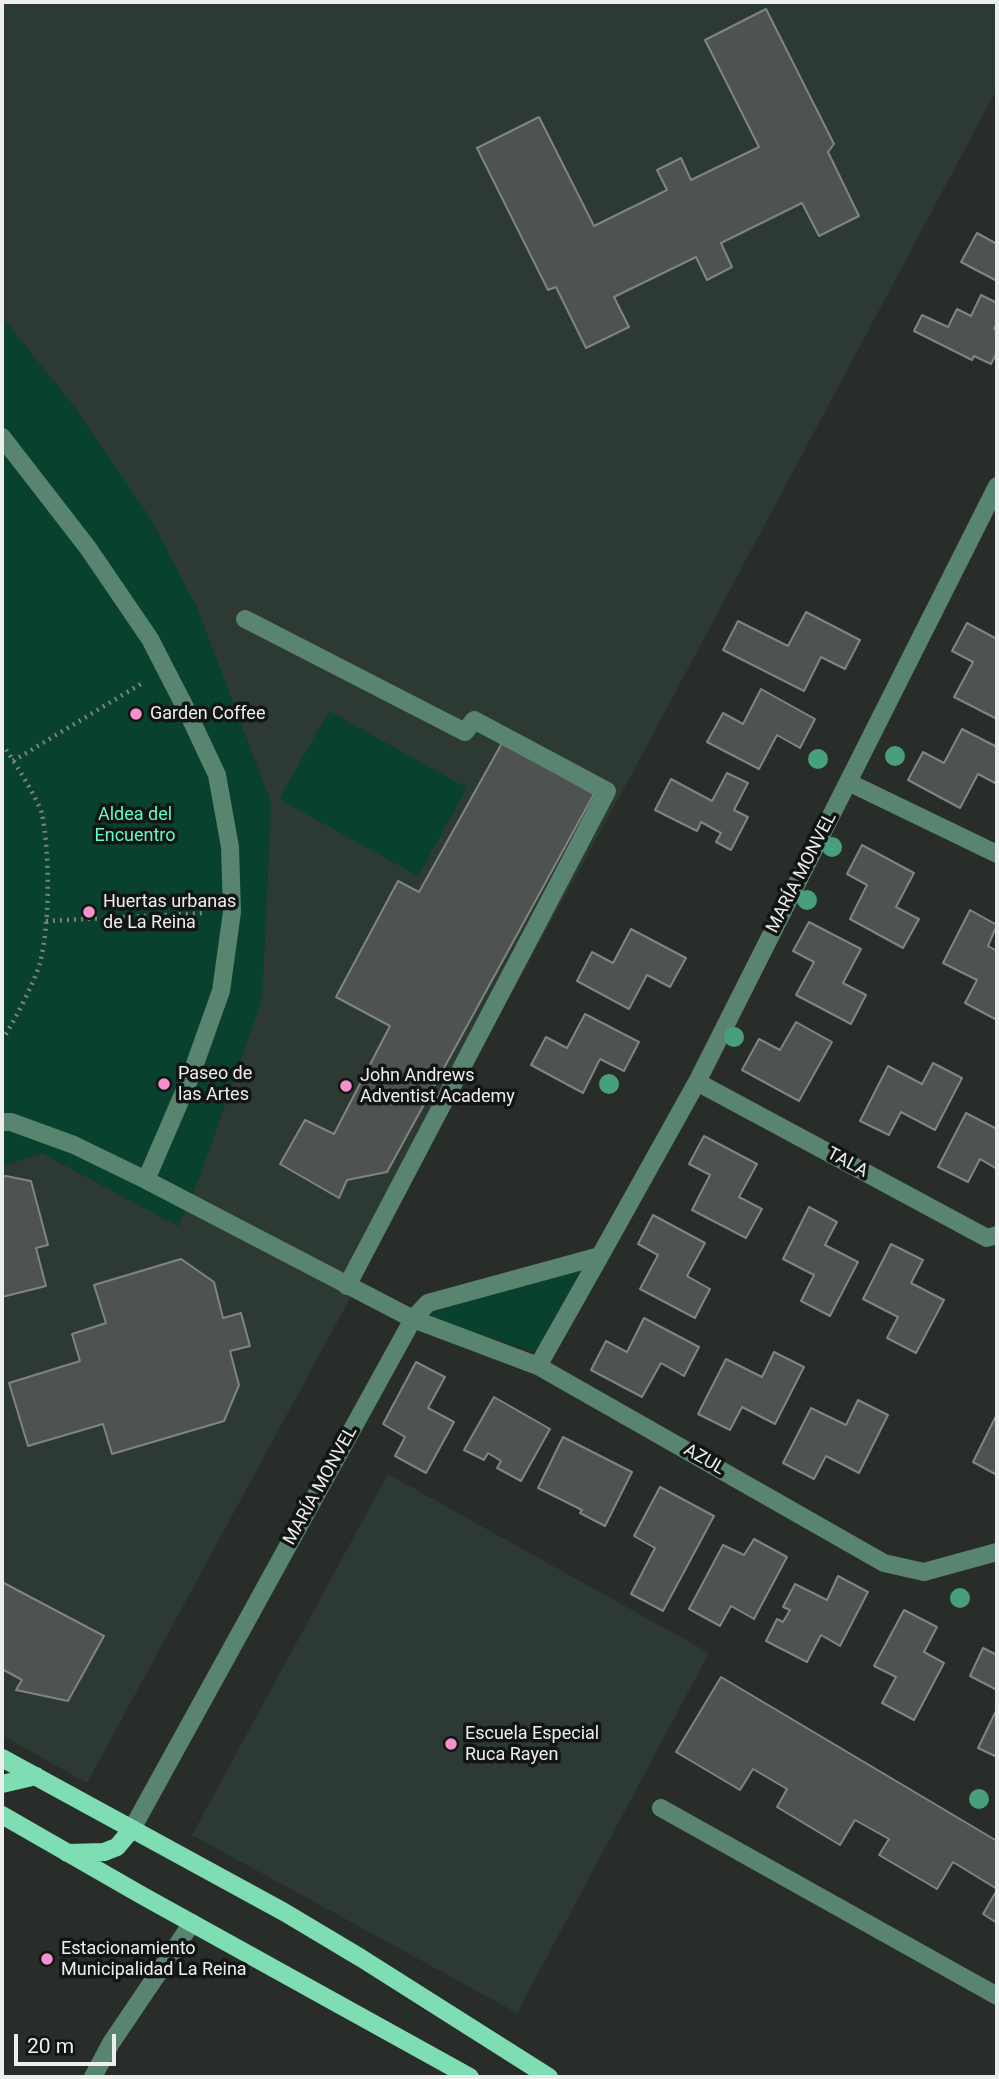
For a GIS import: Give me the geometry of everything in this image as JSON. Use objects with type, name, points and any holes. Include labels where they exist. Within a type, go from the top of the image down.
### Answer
[{"type":"main road","points":[[2,1758],[284,1912],[549,2077]]},
{"type":"main road","points":[[2,1784],[36,1776]]},
{"type":"main road","points":[[2,1815],[470,2077]]},
{"type":"main road","points":[[67,1853],[104,1852],[117,1847],[132,1829]]},
{"type":"street","points":[[2,437],[88,548],[150,639],[187,710],[216,775],[230,847],[232,922],[221,991],[190,1078],[146,1180]]},
{"type":"street","name":"MARÍA MONVEL","points":[[538,1366],[697,1082],[997,486]]},
{"type":"street","points":[[244,619],[465,732],[474,720],[607,791],[347,1286]]},
{"type":"street","points":[[848,782],[997,854]]},
{"type":"street","name":"TALA","points":[[697,1082],[987,1238],[997,1235]]},
{"type":"street","name":"AZUL","points":[[2,1122],[11,1122],[74,1144],[413,1319],[538,1366],[884,1563],[925,1573],[997,1552]]},
{"type":"street","name":"MARÍA MONVEL","points":[[132,1829],[413,1319],[428,1303],[600,1256]]},
{"type":"street","points":[[661,1808],[997,1996]]},
{"type":"street","points":[[93,2077],[111,2043],[192,1923]]},
{"type":"path","points":[[13,761],[165,669]]},
{"type":"path","points":[[2,744],[41,811],[47,872],[46,920],[39,964],[20,1008],[2,1040]]},
{"type":"path","points":[[46,920],[232,912]]},
{"type":"shaded area","points":[[2,2],[997,2],[997,89],[628,781],[87,1783],[2,1735],[2,1166],[42,1153],[178,1226],[200,1176],[262,999],[271,803],[197,608],[75,408],[2,317]]},
{"type":"shaded area","name":"Escuela Especial Ruca Rayen","points":[[388,1474],[709,1653],[517,2013],[192,1835]]},
{"type":"green space","name":"Aldea del Encuentro","points":[[2,317],[75,408],[150,517],[197,608],[271,803],[262,999],[200,1176],[178,1226],[42,1153],[2,1166]]},
{"type":"green space","points":[[329,711],[467,788],[418,876],[279,799]]},
{"type":"green space","points":[[581,1269],[535,1352],[427,1317],[445,1307]]},
{"type":"building","points":[[766,9],[834,144],[828,152],[859,216],[819,236],[802,203],[721,243],[732,267],[707,280],[696,257],[614,297],[629,327],[586,348],[556,287],[548,290],[477,148],[539,117],[594,226],[667,190],[657,170],[681,158],[691,180],[759,147],[705,40]]},
{"type":"building","points":[[977,233],[997,244],[997,281],[961,262]]},
{"type":"building","points":[[981,295],[997,303],[997,323],[994,329],[997,330],[997,352],[991,364],[974,356],[972,360],[914,331],[922,315],[948,327],[957,309],[971,316]]},
{"type":"building","points":[[806,612],[860,640],[845,669],[821,657],[804,691],[723,650],[738,621],[788,646]]},
{"type":"building","points":[[967,623],[997,639],[997,719],[954,697],[973,662],[952,651]]},
{"type":"building","points":[[761,689],[815,719],[800,748],[777,735],[759,769],[707,742],[723,713],[743,724]]},
{"type":"building","points":[[962,729],[997,747],[997,784],[978,774],[960,808],[908,780],[923,752],[944,763]]},
{"type":"building","points":[[502,743],[594,794],[387,1172],[347,1180],[339,1198],[280,1164],[305,1120],[334,1134],[390,1026],[336,997],[398,881],[419,892]]},
{"type":"building","points":[[727,773],[748,783],[734,810],[748,817],[731,850],[716,842],[721,833],[701,822],[697,831],[655,810],[671,779],[712,801]]},
{"type":"building","points":[[862,845],[914,873],[896,907],[919,919],[903,948],[850,919],[867,885],[847,874]]},
{"type":"building","points":[[970,910],[997,925],[988,946],[997,951],[995,1019],[965,1003],[977,980],[943,963]]},
{"type":"building","points":[[809,922],[861,949],[843,983],[866,995],[851,1024],[796,995],[814,962],[793,951]]},
{"type":"building","points":[[631,929],[686,958],[670,987],[647,975],[629,1009],[577,981],[592,952],[613,963]]},
{"type":"building","points":[[585,1014],[639,1042],[624,1071],[600,1059],[583,1093],[531,1065],[546,1037],[567,1048]]},
{"type":"building","points":[[796,1022],[832,1042],[799,1101],[742,1070],[759,1039],[780,1050]]},
{"type":"building","points":[[933,1063],[962,1078],[935,1130],[901,1112],[889,1135],[860,1121],[888,1066],[922,1084]]},
{"type":"building","points":[[966,1113],[997,1129],[997,1169],[980,1159],[968,1182],[938,1167]]},
{"type":"building","points":[[704,1136],[757,1164],[739,1197],[762,1209],[746,1238],[692,1210],[710,1175],[689,1164]]},
{"type":"building","points":[[2,1177],[31,1181],[48,1245],[36,1248],[46,1286],[2,1297]]},
{"type":"building","points":[[809,1207],[837,1222],[825,1245],[858,1262],[830,1316],[801,1301],[814,1275],[783,1259]]},
{"type":"building","points":[[653,1215],[705,1243],[687,1276],[710,1289],[695,1318],[640,1289],[658,1255],[638,1244]]},
{"type":"building","points":[[891,1244],[923,1260],[911,1283],[944,1300],[916,1353],[887,1338],[898,1317],[863,1299]]},
{"type":"building","points":[[181,1259],[214,1282],[223,1318],[241,1313],[250,1346],[230,1351],[239,1385],[224,1421],[112,1454],[103,1424],[28,1446],[9,1383],[80,1361],[72,1334],[106,1323],[94,1285]]},
{"type":"building","points":[[644,1318],[699,1347],[684,1376],[661,1363],[642,1397],[591,1370],[606,1341],[627,1352]]},
{"type":"building","points":[[774,1352],[804,1367],[775,1424],[742,1407],[730,1430],[698,1414],[726,1359],[762,1377]]},
{"type":"building","points":[[416,1362],[445,1377],[428,1408],[454,1422],[426,1473],[395,1456],[405,1437],[383,1424]]},
{"type":"building","points":[[494,1397],[550,1429],[521,1481],[497,1468],[501,1461],[488,1453],[484,1460],[464,1450]]},
{"type":"building","points":[[858,1400],[888,1415],[859,1473],[826,1456],[814,1479],[783,1463],[811,1408],[846,1425]]},
{"type":"building","points":[[997,1414],[997,1475],[973,1462]]},
{"type":"building","points":[[563,1437],[632,1472],[605,1526],[580,1513],[582,1510],[538,1488]]},
{"type":"building","points":[[660,1487],[714,1516],[663,1611],[631,1594],[655,1548],[634,1536]]},
{"type":"building","points":[[754,1539],[787,1557],[754,1619],[731,1606],[720,1626],[689,1609],[723,1545],[744,1555]]},
{"type":"building","points":[[838,1576],[868,1592],[840,1646],[821,1635],[807,1662],[766,1641],[777,1619],[783,1622],[790,1610],[783,1607],[795,1584],[827,1600]]},
{"type":"building","points":[[2,1582],[104,1636],[68,1701],[16,1690],[22,1680],[2,1669]]},
{"type":"building","points":[[904,1610],[937,1627],[924,1652],[944,1663],[914,1720],[882,1703],[896,1677],[874,1666]]},
{"type":"building","points":[[983,1648],[997,1655],[997,1690],[970,1676]]},
{"type":"building","points":[[721,1677],[997,1841],[997,1889],[953,1862],[937,1889],[879,1855],[889,1839],[855,1820],[840,1845],[777,1807],[787,1789],[753,1769],[740,1790],[676,1752]]},
{"type":"building","points":[[997,1709],[997,1757],[978,1748]]},
{"type":"building","points":[[997,1890],[997,1923],[983,1914]]},
{"type":"place","name":"Garden Coffee","points":[[136,714]]},
{"type":"place","name":"Huertas urbanas de La Reina","points":[[89,912]]},
{"type":"place","name":"Paseo de las Artes","points":[[164,1084]]},
{"type":"place","name":"John Andrews Adventist Academy","points":[[346,1086]]},
{"type":"place","name":"Escuela Especial Ruca Rayen","points":[[451,1744]]},
{"type":"place","name":"Estacionamiento Municipalidad La Reina","points":[[47,1959]]}]
